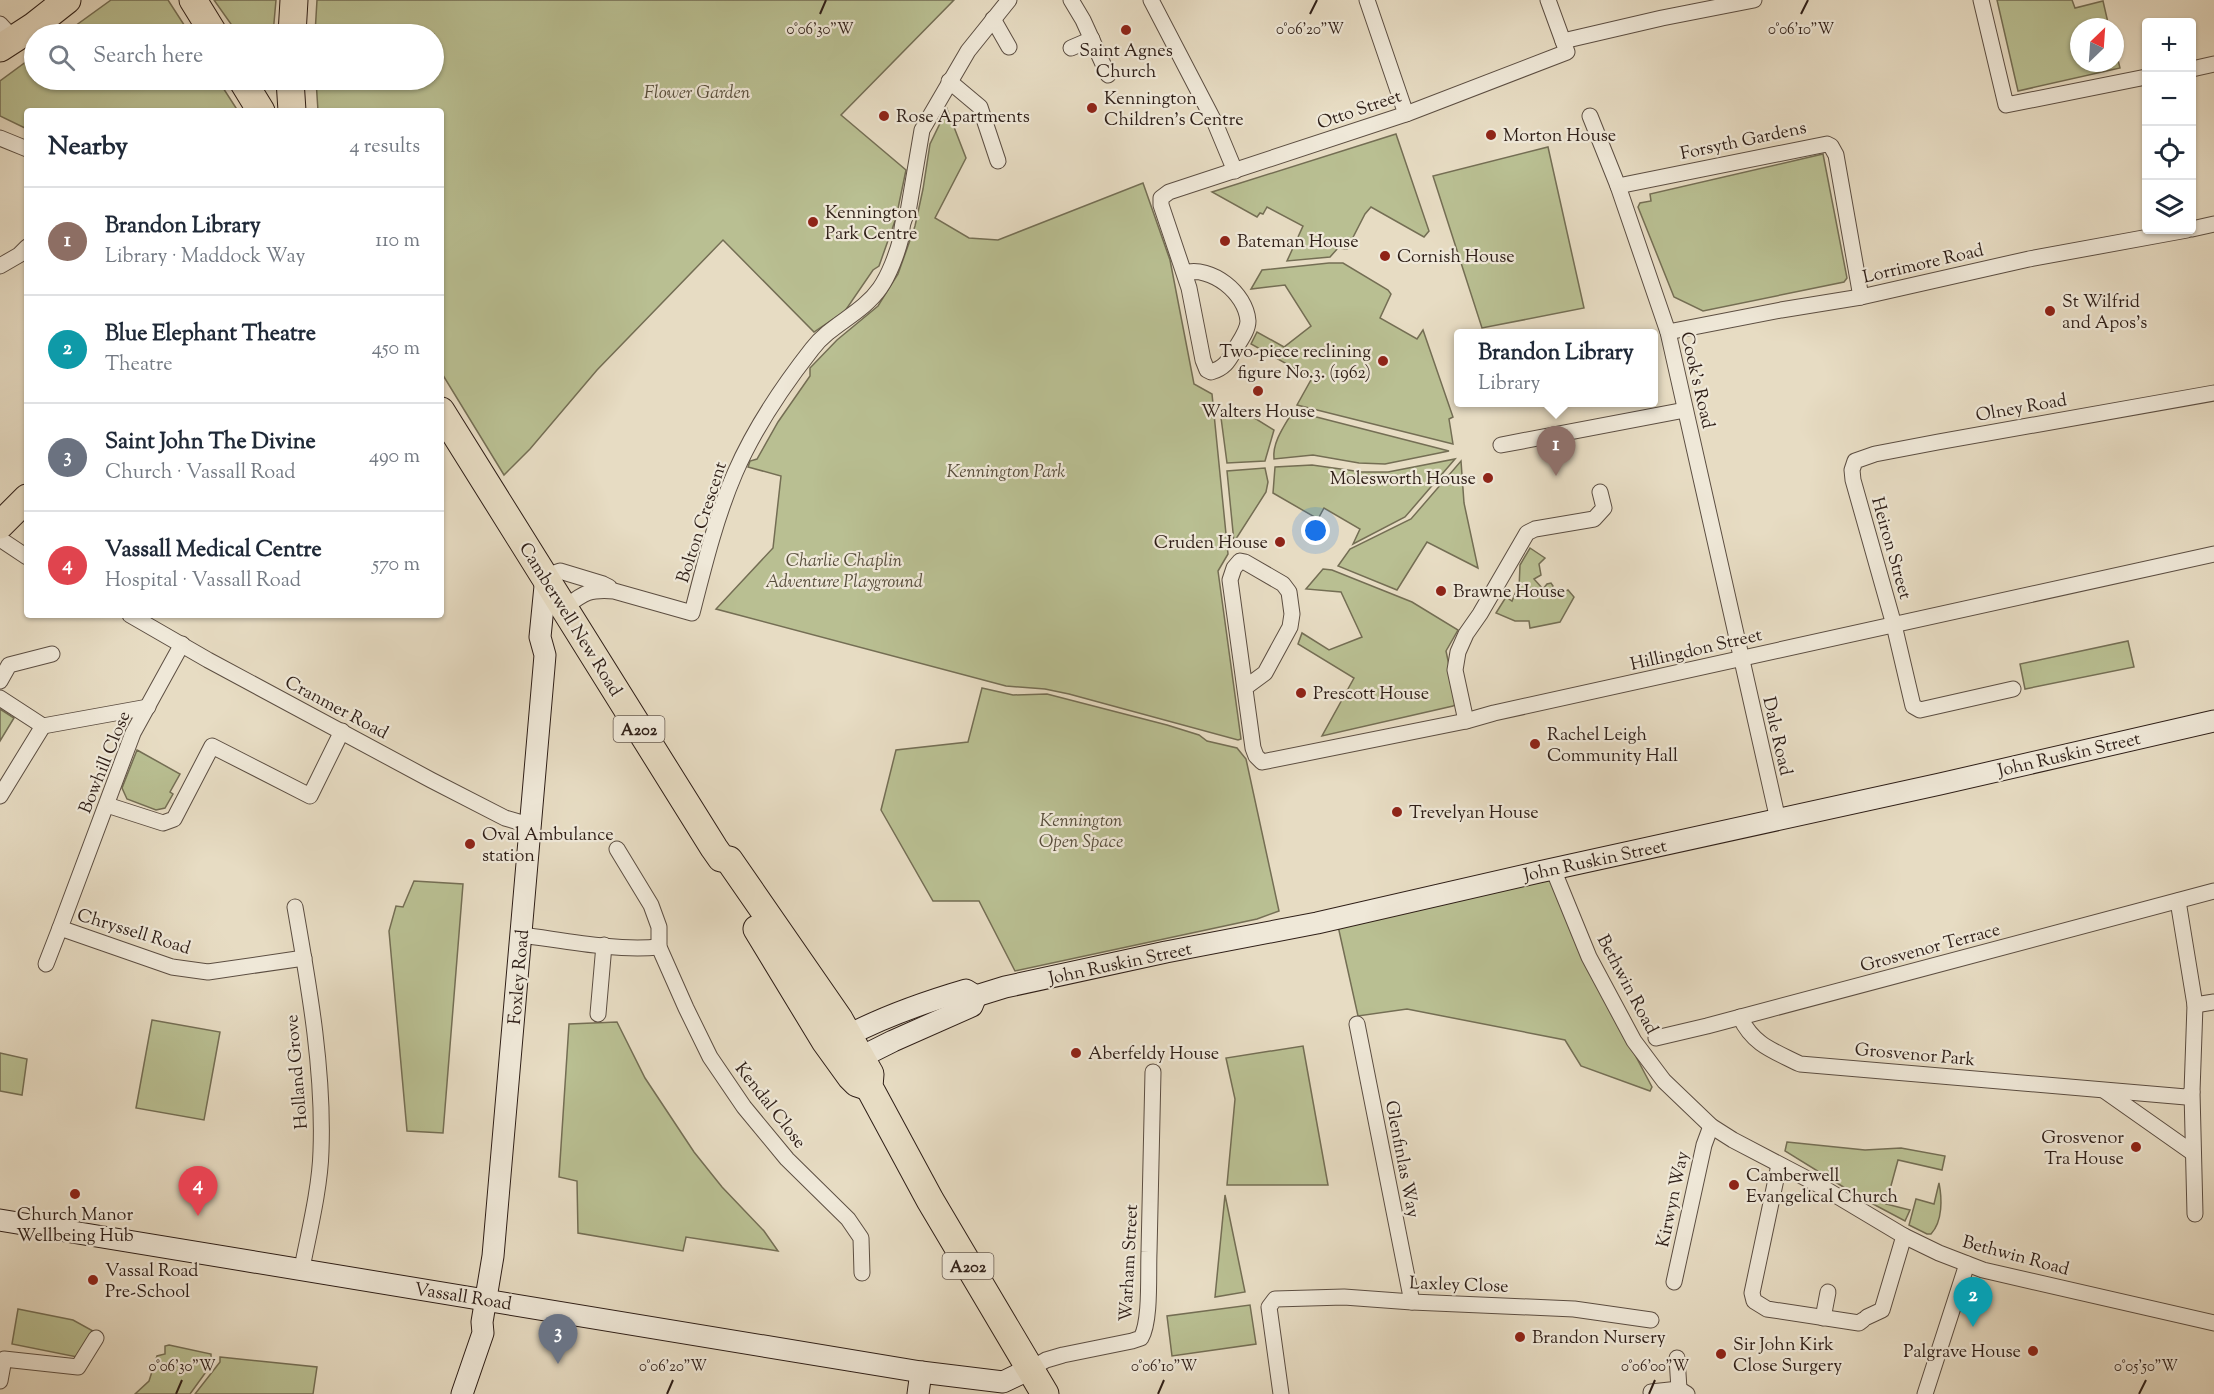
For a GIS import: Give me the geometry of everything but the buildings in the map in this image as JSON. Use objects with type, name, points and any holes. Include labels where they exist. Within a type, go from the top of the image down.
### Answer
[{"type":"highway","points":[[27,24],[68,0]]},
{"type":"highway","points":[[193,0],[208,24]]},
{"type":"highway","points":[[293,24],[294,0]]},
{"type":"highway","points":[[5,37],[24,26]]},
{"type":"highway","points":[[248,90],[259,108]]},
{"type":"highway","points":[[291,90],[292,108]]},
{"type":"highway","name":"Camberwell New Road","points":[[444,416],[721,858],[719,866],[776,962],[849,1051],[851,1077],[857,1083],[869,1087],[930,1200],[1045,1394]]},
{"type":"street","points":[[998,161],[980,107],[949,81],[968,51],[1009,0]]},
{"type":"street","points":[[1071,0],[1108,75]]},
{"type":"street","points":[[1150,0],[1215,123],[1235,171]]},
{"type":"street","points":[[1367,0],[1406,114]]},
{"type":"street","points":[[1548,0],[1565,46]]},
{"type":"street","name":"Otto Street","points":[[1184,273],[1161,206],[1161,198],[1169,192],[1406,114],[1565,46],[1662,18],[1754,0]]},
{"type":"street","points":[[1981,0],[2006,105],[2142,78]]},
{"type":"street","points":[[993,19],[1009,47]]},
{"type":"street","points":[[1071,48],[1092,39]]},
{"type":"street","points":[[2196,68],[2214,64]]},
{"type":"street","name":"Bolton Crescent","points":[[564,608],[588,591],[614,591],[692,613],[715,531],[737,469],[767,413],[814,346],[829,330],[856,313],[873,297],[887,276],[901,237],[904,218],[908,212],[922,130],[949,81]]},
{"type":"street","name":"Cook's Road","points":[[1590,116],[1618,186],[1668,332],[1741,659]]},
{"type":"street","points":[[0,138],[24,148]]},
{"type":"street","name":"Forsyth Gardens","points":[[1618,186],[1823,144],[1831,146],[1836,154],[1861,297]]},
{"type":"street","points":[[2196,227],[2214,224]]},
{"type":"street","name":"Lorrimore Road","points":[[1668,332],[1861,297],[2029,259],[2165,234]]},
{"type":"street","points":[[0,266],[24,250]]},
{"type":"street","points":[[1202,271],[1228,285],[1245,312],[1248,322],[1246,332],[1227,363],[1211,372],[1207,370],[1203,360],[1184,273],[1202,271]]},
{"type":"street","name":"Olney Road","points":[[1853,480],[1852,470],[1855,461],[1875,454],[2214,393]]},
{"type":"street","points":[[1501,445],[1685,410]]},
{"type":"street","name":"Heiron Street","points":[[1853,480],[1894,625],[1912,706],[1920,710],[2013,689]]},
{"type":"street","points":[[1466,721],[1455,670],[1458,652],[1466,634],[1527,533],[1535,529],[1594,519],[1604,508],[1600,492]]},
{"type":"street","points":[[0,539],[24,555]]},
{"type":"street","name":"Hillingdon Street","points":[[1246,687],[1265,673],[1290,627],[1292,614],[1289,592],[1283,584],[1240,561],[1234,568],[1230,580],[1253,748],[1256,756],[1262,762],[1466,721],[2214,554]]},
{"type":"street","name":"Bolton Crescent","points":[[546,576],[560,571],[603,584],[614,591]]},
{"type":"street","name":"Foxley Road","points":[[462,1394],[483,1333],[493,1256],[545,655],[540,637],[546,576]]},
{"type":"street","name":"Foxley Road","points":[[545,655],[553,644],[556,626],[564,608]]},
{"type":"street","name":"Cranmer Road","points":[[135,618],[208,660],[505,818],[529,825]]},
{"type":"street","name":"Bowhill Close","points":[[83,866],[133,733],[182,644]]},
{"type":"street","points":[[0,681],[9,665],[52,654]]},
{"type":"street","name":"Dale Road","points":[[1741,659],[1778,820]]},
{"type":"street","points":[[0,698],[43,726],[148,707]]},
{"type":"street","name":"John Ruskin Street","points":[[849,1051],[898,1038],[972,1006],[976,996],[1005,987],[1166,952],[1317,923],[2214,721]]},
{"type":"street","points":[[0,796],[43,726]]},
{"type":"street","points":[[107,805],[163,823],[174,819],[212,746],[310,796],[342,731]]},
{"type":"street","name":"Kendal Close","points":[[616,849],[651,905],[659,927],[659,947],[710,1057],[744,1107],[787,1159],[849,1219],[861,1238],[862,1273]]},
{"type":"street","name":"Chryssell Road","points":[[46,964],[83,866]]},
{"type":"street","name":"Bethwin Road","points":[[1553,869],[1589,957],[1634,1041],[1664,1081],[1712,1126],[1733,1140],[1817,1184],[1904,1236],[1967,1264],[1983,1270],[2214,1323]]},
{"type":"street","name":"Grosvenor Terrace","points":[[1656,1038],[2214,891]]},
{"type":"street","points":[[2178,901],[2195,1005],[2192,1092],[2195,1214]]},
{"type":"street","name":"Holland Grove","points":[[295,907],[304,958],[322,1100],[320,1163],[302,1268]]},
{"type":"street","name":"Chryssell Road","points":[[60,928],[172,967],[208,972],[304,958]]},
{"type":"street","points":[[522,935],[604,945],[659,947]]},
{"type":"street","points":[[598,1014],[604,945]]},
{"type":"street","points":[[2195,1005],[2214,1002]]},
{"type":"street","name":"Grosvenor Park","points":[[1740,1017],[1746,1031],[1757,1042],[1800,1064],[2105,1091],[2186,1096],[2192,1092]]},
{"type":"street","name":"Glenfinlas Way","points":[[1357,1024],[1412,1302]]},
{"type":"street","name":"Warham Street","points":[[1030,1369],[1055,1357],[1131,1341],[1141,1338],[1143,1334],[1147,1318],[1153,1072]]},
{"type":"street","points":[[2105,1091],[2193,1153]]},
{"type":"street","name":"Kirwyn Way","points":[[1674,1282],[1704,1145],[1712,1126]]},
{"type":"street","points":[[1779,1165],[1752,1297],[1754,1301],[1767,1309],[1859,1323],[1882,1310],[1904,1236]]},
{"type":"street","name":"Vassall Road","points":[[0,1220],[302,1268],[485,1309],[1003,1382],[1030,1369]]},
{"type":"street","points":[[1925,1394],[1967,1264]]},
{"type":"street","points":[[1822,1318],[1828,1292]]},
{"type":"street","name":"Laxley Close","points":[[1281,1394],[1269,1307],[1275,1299],[1344,1297],[1574,1309],[1651,1320]]},
{"type":"street","points":[[0,1381],[4,1359],[78,1367],[96,1338]]},
{"type":"street","points":[[1651,1392],[1683,1392],[1677,1358]]},
{"type":"street","points":[[918,1394],[921,1372]]},
{"type":"green space","points":[[111,0],[168,0],[184,24],[78,24]]},
{"type":"green space","points":[[214,0],[276,0],[274,24],[231,24]]},
{"type":"green space","name":"Flower Garden","points":[[317,0],[954,0],[841,115],[906,170],[896,218],[879,266],[873,270],[845,311],[814,332],[723,240],[597,370],[530,449],[504,475],[444,377],[444,108],[318,108],[317,90],[444,90],[444,24],[316,24]]},
{"type":"green space","points":[[1997,0],[2072,0],[2075,8],[2103,1],[2107,18],[2070,18],[2070,72],[2102,72],[2018,91]]},
{"type":"green space","points":[[24,63],[24,90],[224,90],[236,108],[24,108],[24,128],[0,116],[0,81]]},
{"type":"green space","name":"Kennington Park","points":[[947,109],[966,158],[935,218],[969,238],[998,240],[1143,183],[1170,260],[1194,384],[1212,394],[1228,554],[1218,571],[1241,739],[1069,694],[1045,689],[1006,686],[716,609],[773,548],[781,476],[748,467],[750,461],[757,459],[778,422],[810,376],[810,368],[837,340],[878,306],[898,274],[915,226],[930,144]]},
{"type":"green space","points":[[1396,134],[1429,231],[1424,237],[1371,207],[1347,249],[1338,248],[1330,257],[1287,261],[1303,226],[1267,207],[1263,214],[1260,213],[1257,217],[1212,192]]},
{"type":"green space","points":[[1548,147],[1584,308],[1482,328],[1433,176]]},
{"type":"green space","points":[[1823,154],[1847,278],[1844,282],[1703,311],[1674,297],[1638,207],[1640,203],[1651,201],[1650,194]]},
{"type":"green space","points":[[1343,263],[1388,290],[1391,294],[1380,318],[1417,339],[1423,330],[1453,417],[1449,419],[1453,444],[1297,405],[1312,378],[1251,344],[1257,332],[1284,347],[1311,326],[1285,285],[1251,289],[1262,270]]},
{"type":"green space","points":[[1240,409],[1274,430],[1265,461],[1227,463],[1220,410]]},
{"type":"green space","points":[[1293,411],[1449,451],[1385,464],[1359,463],[1313,455],[1274,459],[1277,440]]},
{"type":"green space","points":[[1455,459],[1405,517],[1353,544],[1360,529],[1324,508],[1318,519],[1273,493],[1275,467],[1312,465],[1362,472],[1388,472]]},
{"type":"green space","points":[[1461,461],[1464,503],[1478,568],[1427,542],[1397,590],[1338,566],[1350,549],[1411,519]]},
{"type":"green space","points":[[1265,468],[1268,482],[1266,492],[1234,542],[1227,471]]},
{"type":"green space","points":[[1530,548],[1545,558],[1539,564],[1541,575],[1534,579],[1543,589],[1551,583],[1552,592],[1560,594],[1568,590],[1574,597],[1560,622],[1530,628],[1529,621],[1515,621],[1496,613],[1506,597],[1512,601],[1519,589],[1520,565]]},
{"type":"green space","points":[[1323,569],[1332,570],[1412,602],[1458,630],[1446,651],[1457,703],[1453,706],[1322,736],[1354,678],[1298,644],[1302,633],[1329,650],[1362,637],[1341,592],[1306,589]]},
{"type":"green space","points":[[2128,641],[2134,667],[2025,689],[2020,664]]},
{"type":"green space","name":"Kennington Open Space","points":[[982,688],[1013,695],[1047,694],[1167,725],[1199,735],[1207,741],[1237,748],[1246,759],[1279,911],[1257,919],[1015,971],[979,901],[933,901],[881,810],[896,750],[968,742]]},
{"type":"green space","points":[[0,709],[14,718],[0,741]]},
{"type":"green space","points":[[137,750],[180,774],[170,792],[173,794],[165,808],[156,810],[127,799],[122,788]]},
{"type":"green space","points":[[1551,875],[1614,1015],[1652,1087],[1650,1091],[1581,1066],[1565,1040],[1407,1009],[1358,1016],[1338,926]]},
{"type":"green space","points":[[414,881],[463,884],[443,1133],[407,1131],[389,931],[396,906],[403,907]]},
{"type":"green space","points":[[152,1020],[220,1032],[204,1120],[136,1108]]},
{"type":"green space","points":[[617,1022],[645,1078],[694,1152],[722,1187],[764,1231],[778,1251],[686,1237],[683,1251],[578,1233],[577,1181],[559,1177],[569,1024]]},
{"type":"green space","points":[[1303,1046],[1328,1185],[1227,1185],[1235,1099],[1226,1058]]},
{"type":"green space","points":[[0,1053],[27,1059],[22,1095],[0,1091]]},
{"type":"green space","points":[[1787,1142],[1865,1150],[1901,1148],[1945,1156],[1942,1170],[1898,1160],[1886,1204],[1910,1210],[1905,1221],[1858,1196],[1785,1151]]},
{"type":"green space","points":[[1939,1183],[1940,1216],[1935,1229],[1931,1234],[1927,1234],[1909,1225],[1916,1199],[1934,1204]]},
{"type":"green space","points":[[1225,1195],[1245,1292],[1215,1297]]},
{"type":"green space","points":[[1250,1305],[1256,1344],[1172,1356],[1167,1316]]},
{"type":"green space","points":[[18,1309],[73,1320],[93,1331],[77,1357],[12,1344]]},
{"type":"green space","points":[[165,1346],[211,1354],[211,1365],[190,1394],[135,1394],[149,1381],[157,1356],[165,1354]]},
{"type":"green space","points":[[220,1357],[317,1367],[313,1394],[195,1394],[220,1362]]},
{"type":"place","name":"Saint Agnes Church","points":[[1126,30]]},
{"type":"place","name":"Kennington Children's Centre","points":[[1092,108]]},
{"type":"place","name":"Rose Apartments","points":[[884,116]]},
{"type":"place","name":"Morton House","points":[[1491,135]]},
{"type":"place","name":"Kennington Park Centre","points":[[813,222]]},
{"type":"place","name":"Bateman House","points":[[1225,241]]},
{"type":"place","name":"Cornish House","points":[[1385,256]]},
{"type":"place","name":"St Wilfrid and Apos's","points":[[2050,311]]},
{"type":"place","name":"Two-piece reclining figure No.3. (1962)","points":[[1383,361]]},
{"type":"place","name":"Walters House","points":[[1258,391]]},
{"type":"place","name":"Brandon Library","points":[[1556,476]]},
{"type":"place","name":"Molesworth House","points":[[1488,478]]},
{"type":"place","name":"Cruden House","points":[[1280,542]]},
{"type":"place","name":"Brawne House","points":[[1441,591]]},
{"type":"place","name":"Prescott House","points":[[1301,693]]},
{"type":"place","name":"Rachel Leigh Community Hall","points":[[1535,744]]},
{"type":"place","name":"Trevelyan House","points":[[1397,812]]},
{"type":"place","name":"Oval Ambulance station","points":[[470,844]]},
{"type":"place","name":"Aberfeldy House","points":[[1076,1053]]},
{"type":"place","name":"Grosvenor Tra House","points":[[2136,1147]]},
{"type":"place","name":"Camberwell Evangelical Church","points":[[1734,1185]]},
{"type":"place","name":"Church Manor Wellbeing Hub","points":[[75,1194]]},
{"type":"place","name":"Vassall Medical Centre","points":[[198,1216]]},
{"type":"place","name":"Vassal Road Pre-School","points":[[93,1280]]},
{"type":"place","name":"Blue Elephant Theatre","points":[[1973,1327]]},
{"type":"place","name":"Brandon Nursery","points":[[1520,1337]]},
{"type":"place","name":"Palgrave House","points":[[2033,1351]]},
{"type":"place","name":"Sir John Kirk Close Surgery","points":[[1721,1354]]},
{"type":"place","name":"Saint John The Divine","points":[[558,1364]]},
{"type":"park label","name":"Charlie Chaplin Adventure Playground","points":[[844,570]]}]
